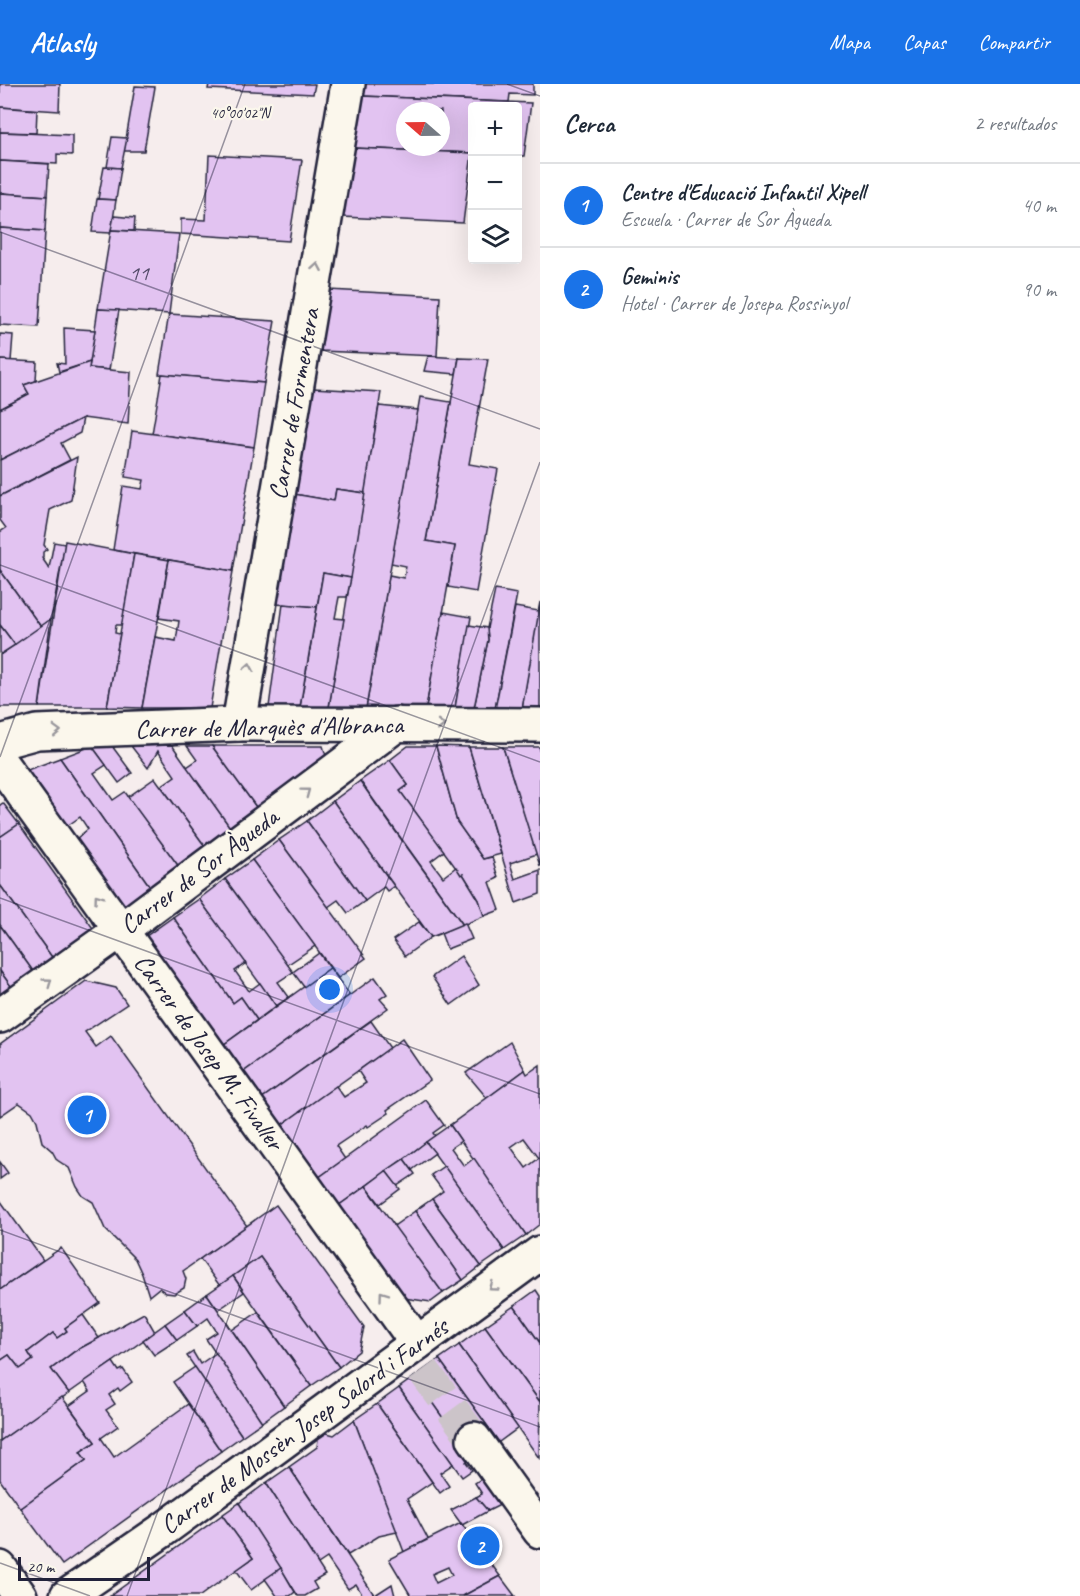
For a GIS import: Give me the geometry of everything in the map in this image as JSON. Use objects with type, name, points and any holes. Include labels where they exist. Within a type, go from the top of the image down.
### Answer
[{"type":"street","name":"Carrer de Formentera","points":[[239,724],[348,84]]},
{"type":"street","name":"Carrer de Marquès d'Albranca","points":[[0,742],[37,732],[239,724],[540,725]]},
{"type":"street","name":"Carrer de Sor Àgueda","points":[[0,1016],[120,930],[397,724]]},
{"type":"street","name":"Carrer de Josep M. Fivaller","points":[[0,762],[416,1354]]},
{"type":"street","name":"Carrer de Mossèn Josep Salord i Farnés","points":[[67,1596],[416,1354],[540,1253]]},
{"type":"street","points":[[474,1439],[540,1531]]},
{"type":"street","points":[[0,1568],[20,1596]]},
{"type":"building","points":[[0,84],[60,84],[59,111],[0,107]]},
{"type":"building","points":[[209,84],[315,84],[313,94],[208,89]]},
{"type":"building","points":[[364,84],[533,84],[533,95],[510,94],[509,102],[362,96]]},
{"type":"building","points":[[135,86],[155,87],[144,151],[124,151]]},
{"type":"building","points":[[362,96],[507,102],[468,102],[468,153],[450,152],[450,102],[396,102],[396,150],[353,148]]},
{"type":"building","points":[[522,103],[531,103],[524,156],[522,156]]},
{"type":"building","points":[[0,107],[37,110],[36,133],[0,132]]},
{"type":"building","points":[[0,132],[72,135],[72,155],[57,154],[57,164],[0,161]]},
{"type":"building","points":[[112,137],[127,138],[121,168],[107,167]]},
{"type":"building","points":[[353,148],[396,150],[396,156],[450,156],[450,152],[468,153],[468,184],[463,223],[343,217]]},
{"type":"building","points":[[209,155],[302,160],[289,241],[181,234],[181,219],[206,220]]},
{"type":"building","points":[[0,161],[49,164],[47,196],[0,193]]},
{"type":"building","points":[[104,167],[121,168],[116,200],[98,199]]},
{"type":"building","points":[[0,193],[47,196],[45,231],[0,228]]},
{"type":"building","points":[[97,199],[116,200],[111,233],[92,232]]},
{"type":"building","points":[[114,216],[135,218],[134,231],[111,230]]},
{"type":"building","points":[[0,228],[45,231],[39,327],[0,325]]},
{"type":"building","points":[[111,230],[179,234],[169,314],[98,309]]},
{"type":"building","points":[[329,290],[440,296],[437,356],[320,351]]},
{"type":"building","points":[[98,309],[119,310],[109,370],[89,368]]},
{"type":"building","points":[[169,314],[275,321],[264,383],[159,374]]},
{"type":"building","points":[[64,328],[95,330],[90,362],[59,372],[57,363],[65,364]]},
{"type":"building","points":[[0,334],[13,335],[11,361],[0,360]]},
{"type":"building","points":[[428,356],[459,358],[456,374],[424,371]]},
{"type":"building","points":[[459,358],[488,359],[469,464],[498,469],[476,592],[448,587],[455,546],[426,541]]},
{"type":"building","points":[[0,360],[37,362],[36,381],[24,385],[29,394],[0,409]]},
{"type":"building","points":[[90,362],[89,368],[131,372],[128,424],[83,418],[0,460],[0,409],[29,394],[24,385]]},
{"type":"building","points":[[162,374],[264,383],[254,447],[152,434]]},
{"type":"building","points":[[313,388],[381,392],[365,493],[336,489],[334,501],[294,494]]},
{"type":"building","points":[[420,397],[451,402],[426,541],[455,546],[426,708],[366,708],[389,575],[404,578],[406,566],[391,563]]},
{"type":"building","points":[[379,406],[418,410],[366,708],[329,707]]},
{"type":"building","points":[[83,418],[80,433],[61,443],[70,460],[0,496],[0,460]]},
{"type":"building","points":[[132,431],[254,447],[233,571],[113,550],[123,486],[142,489],[144,480],[125,477]]},
{"type":"building","points":[[77,457],[71,500],[50,510],[44,545],[47,549],[43,552],[42,558],[49,568],[54,542],[65,544],[51,619],[41,627],[0,570],[0,532],[6,528],[0,520],[0,496]]},
{"type":"building","points":[[336,489],[365,493],[351,578],[323,573],[317,607],[276,604],[294,494],[334,501]]},
{"type":"building","points":[[65,541],[134,554],[122,625],[116,625],[115,633],[120,634],[107,707],[39,707]]},
{"type":"building","points":[[134,554],[169,560],[142,708],[107,707]]},
{"type":"building","points":[[169,560],[233,571],[210,708],[142,708],[155,637],[176,641],[179,621],[159,618]]},
{"type":"building","points":[[0,570],[41,627],[15,645],[0,625]]},
{"type":"building","points":[[323,573],[351,578],[347,597],[339,597],[335,618],[344,619],[329,707],[300,707]]},
{"type":"building","points":[[495,590],[517,594],[495,709],[474,708],[488,640],[487,628]]},
{"type":"building","points":[[540,602],[540,709],[522,709],[535,629]]},
{"type":"building","points":[[283,604],[317,607],[300,707],[269,707]]},
{"type":"building","points":[[515,607],[539,611],[522,709],[495,709]]},
{"type":"building","points":[[443,612],[471,617],[455,708],[426,708]]},
{"type":"building","points":[[51,619],[39,707],[0,707],[0,655]]},
{"type":"building","points":[[0,625],[15,645],[1,654],[0,653]]},
{"type":"building","points":[[469,625],[487,628],[488,640],[474,708],[455,708]]},
{"type":"building","points":[[172,745],[232,830],[207,849],[161,786],[175,776],[158,751],[148,768],[131,746]]},
{"type":"building","points":[[92,746],[112,746],[132,773],[119,783]]},
{"type":"building","points":[[92,746],[106,765],[94,773],[113,800],[125,792],[180,868],[151,888],[60,758]]},
{"type":"building","points":[[187,746],[212,746],[259,811],[232,830],[187,767],[197,760]]},
{"type":"building","points":[[212,746],[323,746],[328,762],[259,811]]},
{"type":"building","points":[[408,746],[436,746],[457,822],[483,859],[492,857],[498,878],[490,882],[500,910],[484,916],[479,900],[463,874],[461,875],[400,791],[408,785],[390,760]]},
{"type":"building","points":[[436,746],[469,747],[501,854],[483,859],[457,822]]},
{"type":"building","points":[[469,747],[503,747],[537,854],[510,863],[515,879],[540,870],[540,894],[516,903]]},
{"type":"building","points":[[503,747],[539,747],[540,749],[540,866]]},
{"type":"building","points":[[60,758],[151,888],[125,907],[76,839],[88,829],[80,817],[67,826],[27,770]]},
{"type":"building","points":[[390,760],[408,785],[400,791],[444,851],[431,861],[443,877],[456,867],[461,875],[463,874],[479,900],[484,916],[463,925],[360,781]]},
{"type":"building","points":[[155,778],[207,849],[180,868],[128,797]]},
{"type":"building","points":[[360,781],[463,925],[431,937],[353,829],[333,801]]},
{"type":"building","points":[[333,801],[394,886],[387,891],[384,887],[365,901],[307,821]]},
{"type":"building","points":[[3,803],[19,824],[0,837],[0,805]]},
{"type":"building","points":[[307,821],[365,901],[348,913],[338,900],[328,907],[279,840]]},
{"type":"building","points":[[19,824],[95,931],[54,960],[0,885],[0,837]]},
{"type":"building","points":[[279,840],[366,958],[338,978],[252,860]]},
{"type":"building","points":[[252,860],[315,946],[287,965],[225,879]]},
{"type":"building","points":[[225,879],[293,972],[278,982],[289,997],[276,1006],[199,899]]},
{"type":"building","points":[[0,885],[54,960],[35,974],[0,925]]},
{"type":"building","points":[[199,899],[246,963],[235,971],[249,991],[260,983],[276,1006],[257,1020],[241,997],[233,1003],[173,917]]},
{"type":"building","points":[[173,917],[233,1003],[241,997],[257,1020],[223,1045],[145,937]]},
{"type":"building","points":[[419,922],[431,937],[405,956],[393,940]]},
{"type":"building","points":[[465,923],[472,939],[447,949],[441,933]]},
{"type":"building","points":[[0,925],[35,974],[13,989],[0,971]]},
{"type":"building","points":[[319,953],[330,968],[304,987],[293,972]]},
{"type":"building","points":[[461,956],[479,985],[451,1005],[432,977]]},
{"type":"building","points":[[330,968],[350,995],[242,1073],[223,1045]]},
{"type":"building","points":[[0,971],[13,989],[0,999]]},
{"type":"building","points":[[375,977],[387,994],[380,999],[388,1008],[261,1099],[242,1073]]},
{"type":"building","points":[[86,981],[116,988],[127,1004],[85,1032],[96,1047],[111,1036],[247,1226],[183,1271],[186,1279],[184,1288],[174,1294],[166,1293],[159,1288],[149,1296],[135,1259],[105,1229],[93,1202],[83,1196],[69,1168],[57,1160],[52,1151],[42,1142],[37,1121],[32,1112],[19,1103],[0,1116],[0,1044]]},
{"type":"building","points":[[371,1021],[390,1048],[280,1126],[261,1099]]},
{"type":"building","points":[[402,1039],[430,1080],[387,1110],[389,1113],[336,1146],[345,1159],[318,1178],[280,1126],[336,1086],[344,1097],[366,1083],[358,1071]]},
{"type":"building","points":[[510,1042],[525,1070],[487,1098],[466,1073]]},
{"type":"building","points":[[540,1065],[540,1224],[526,1235],[450,1125],[525,1070],[527,1074]],"holes":[[[524,1138],[539,1158],[526,1168],[511,1147]]]},
{"type":"building","points":[[426,1100],[444,1125],[433,1133],[435,1136],[338,1206],[318,1178]]},
{"type":"building","points":[[450,1125],[461,1141],[451,1148],[464,1166],[474,1158],[526,1235],[504,1250],[426,1142]]},
{"type":"building","points":[[426,1142],[435,1153],[412,1170],[404,1159]]},
{"type":"building","points":[[404,1159],[415,1174],[397,1186],[386,1171]]},
{"type":"building","points":[[0,1162],[8,1173],[0,1179]]},
{"type":"building","points":[[444,1166],[504,1250],[481,1266],[432,1199],[443,1191],[431,1175]]},
{"type":"building","points":[[386,1171],[400,1189],[380,1204],[366,1186]]},
{"type":"building","points":[[366,1186],[443,1293],[431,1302],[404,1298],[338,1206]]},
{"type":"building","points":[[432,1199],[481,1266],[463,1280],[415,1211]]},
{"type":"building","points":[[0,1200],[43,1260],[0,1290]]},
{"type":"building","points":[[276,1205],[364,1327],[359,1351],[339,1367],[260,1257],[220,1286],[200,1259]]},
{"type":"building","points":[[415,1211],[463,1280],[443,1293],[394,1226]]},
{"type":"building","points":[[61,1248],[100,1303],[65,1328],[67,1331],[57,1338],[53,1333],[28,1352],[33,1360],[20,1369],[9,1355],[0,1361],[0,1290]]},
{"type":"building","points":[[260,1257],[339,1367],[311,1386],[233,1276]]},
{"type":"building","points":[[233,1276],[244,1292],[218,1310],[207,1294]]},
{"type":"building","points":[[536,1290],[540,1296],[540,1343],[514,1306]]},
{"type":"building","points":[[207,1294],[284,1406],[262,1422],[206,1339],[217,1332],[208,1318],[197,1326],[185,1310]]},
{"type":"building","points":[[514,1306],[540,1343],[540,1402],[485,1326]]},
{"type":"building","points":[[185,1310],[197,1326],[177,1340],[165,1324]]},
{"type":"building","points":[[258,1312],[311,1386],[284,1406],[232,1330]]},
{"type":"building","points":[[144,1313],[155,1332],[69,1393],[51,1369],[75,1351]]},
{"type":"building","points":[[83,1315],[99,1338],[75,1351],[51,1369],[69,1393],[0,1441],[0,1361],[9,1355],[20,1369],[33,1360],[28,1352],[53,1333],[57,1338],[67,1331],[65,1328]]},
{"type":"building","points":[[165,1324],[177,1340],[154,1355],[143,1340]]},
{"type":"building","points":[[485,1326],[540,1402],[539,1458],[459,1345]]},
{"type":"building","points":[[459,1345],[518,1428],[499,1442],[439,1359]]},
{"type":"building","points":[[193,1352],[200,1364],[216,1353],[262,1422],[242,1436],[187,1356]]},
{"type":"building","points":[[439,1359],[489,1428],[463,1447],[414,1377]]},
{"type":"building","points":[[113,1362],[119,1371],[123,1369],[132,1382],[120,1391],[118,1388],[109,1395],[115,1404],[106,1410],[118,1426],[101,1438],[114,1457],[188,1404],[221,1451],[62,1565],[20,1508],[86,1460],[80,1452],[95,1442],[69,1406],[90,1391],[84,1382]]},
{"type":"building","points":[[195,1367],[242,1436],[221,1451],[173,1382]]},
{"type":"building","points":[[414,1377],[472,1459],[466,1462],[472,1470],[462,1477],[399,1388]]},
{"type":"building","points":[[399,1388],[453,1464],[440,1473],[449,1486],[440,1493],[377,1404]]},
{"type":"building","points":[[62,1397],[95,1442],[80,1452],[86,1460],[20,1508],[0,1480],[0,1441]]},
{"type":"building","points":[[377,1404],[432,1482],[407,1499],[428,1539],[404,1552],[354,1420]]},
{"type":"building","points":[[354,1420],[397,1532],[379,1536],[348,1555],[289,1467],[317,1447],[318,1439],[327,1433],[334,1435]]},
{"type":"building","points":[[289,1467],[375,1596],[363,1596],[356,1584],[348,1589],[327,1558],[318,1564],[266,1483]]},
{"type":"building","points":[[484,1477],[504,1503],[488,1511],[476,1497],[482,1494],[475,1483]]},
{"type":"building","points":[[266,1483],[325,1575],[313,1582],[317,1589],[305,1596],[298,1596],[239,1503]]},
{"type":"building","points":[[476,1497],[488,1511],[462,1525],[451,1510]]},
{"type":"building","points":[[239,1503],[281,1568],[251,1590],[236,1570],[253,1558],[222,1515]]},
{"type":"building","points":[[222,1515],[253,1558],[200,1596],[110,1596]]},
{"type":"building","points":[[461,1523],[500,1576],[463,1596],[411,1596],[389,1559]],"holes":[[[448,1567],[452,1575],[436,1583],[432,1574]]]},
{"type":"building","points":[[281,1568],[295,1592],[290,1596],[277,1596],[265,1579]]},
{"type":"building","points":[[500,1576],[515,1596],[463,1596],[474,1590]]},
{"type":"building","points":[[392,1584],[395,1596],[375,1596],[375,1595]]},
{"type":"tunnel","points":[[423,1370],[474,1439]]},
{"type":"place","name":"Centre d'Educació Infantil Xipell","points":[[87,1115]]},
{"type":"place","name":"Geminis","points":[[480,1546]]}]
